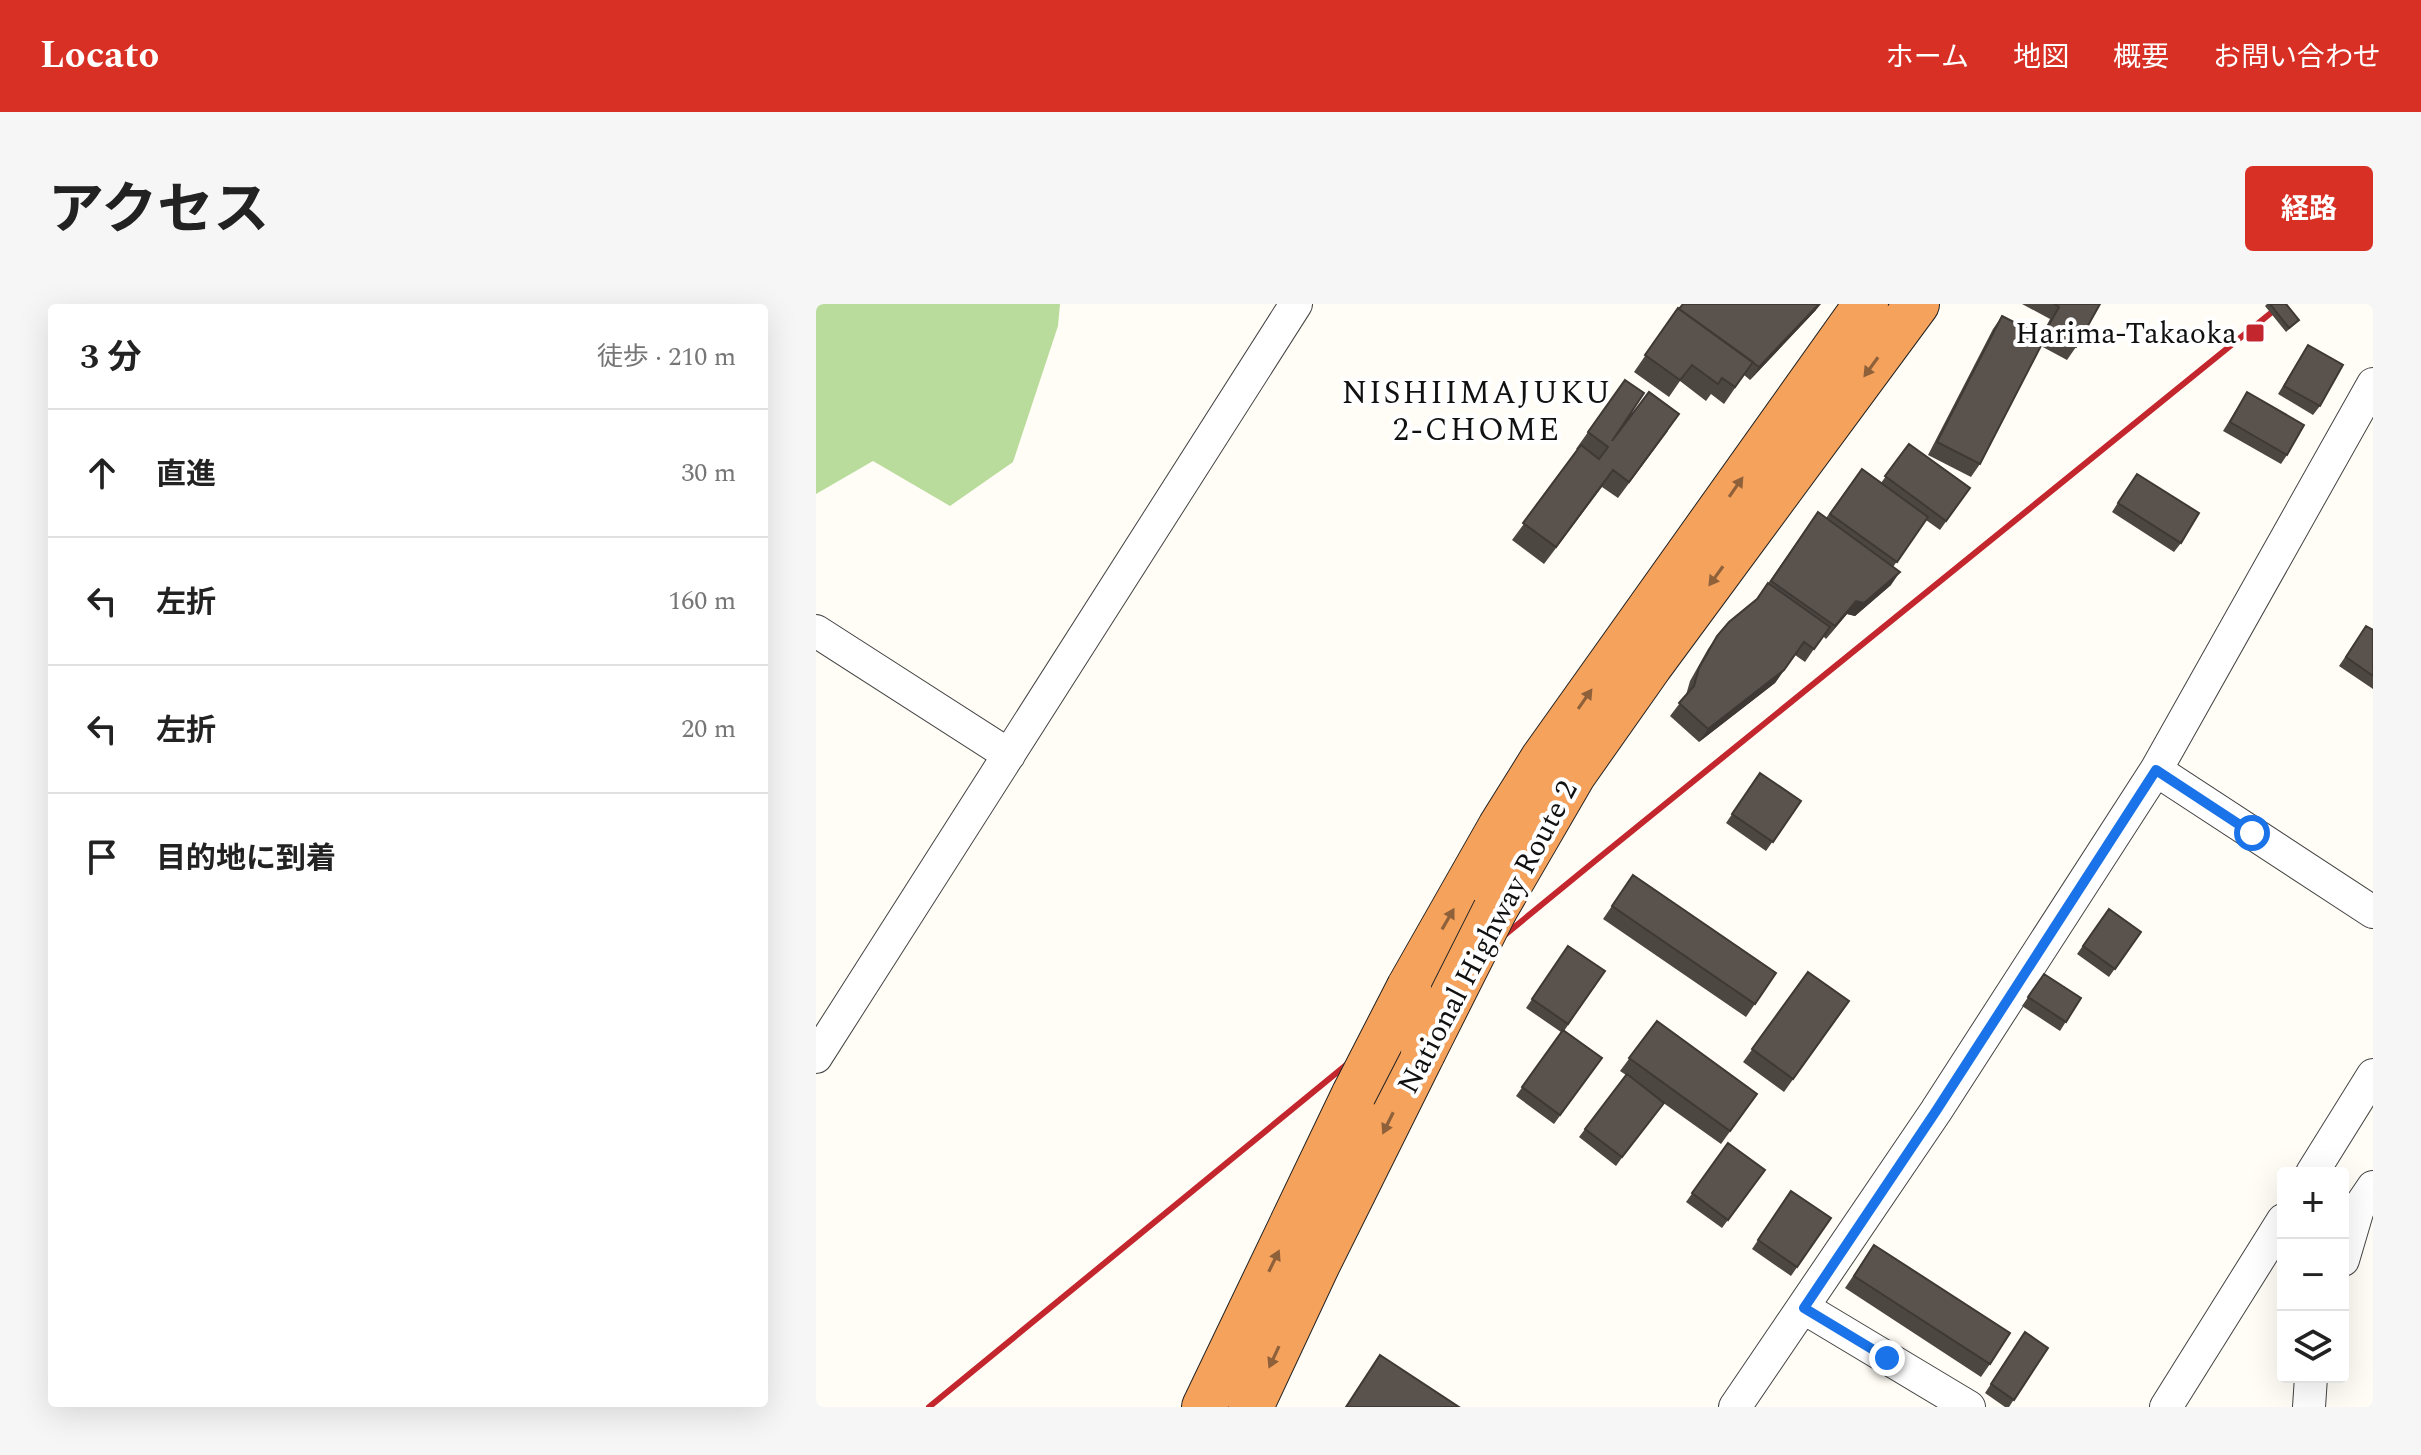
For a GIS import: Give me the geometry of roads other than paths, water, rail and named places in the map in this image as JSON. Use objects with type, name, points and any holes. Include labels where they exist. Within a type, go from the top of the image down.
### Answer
[{"type":"highway","name":"National Highway Route 2","points":[[1204,1407],[1354,1094],[1409,987],[1500,827],[1543,758],[1866,304]]},
{"type":"highway","name":"National Highway Route 2","points":[[1251,1407],[1318,1264],[1495,910],[1574,774],[1659,653],[1917,304]]},
{"type":"street","points":[[816,1057],[1296,304]]},
{"type":"street","points":[[1735,1407],[1945,1098],[2156,770],[2373,384]]},
{"type":"street","points":[[816,631],[1009,755]]},
{"type":"street","points":[[2156,770],[2373,912]]},
{"type":"street","points":[[2316,1167],[2373,1075]]},
{"type":"street","points":[[2349,1240],[2358,1209],[2373,1187]]},
{"type":"street","points":[[2166,1407],[2277,1230]]},
{"type":"street","points":[[1804,1308],[1969,1407]]},
{"type":"street","points":[[2309,1407],[2311,1383]]},
{"type":"railway","points":[[929,1407],[2282,304]]},
{"type":"place","name":"Harima-Takaoka","points":[[2255,333]]},
{"type":"district","name":"NISHIIMAJUKU 2-CHOME","points":[[1477,410]]}]
